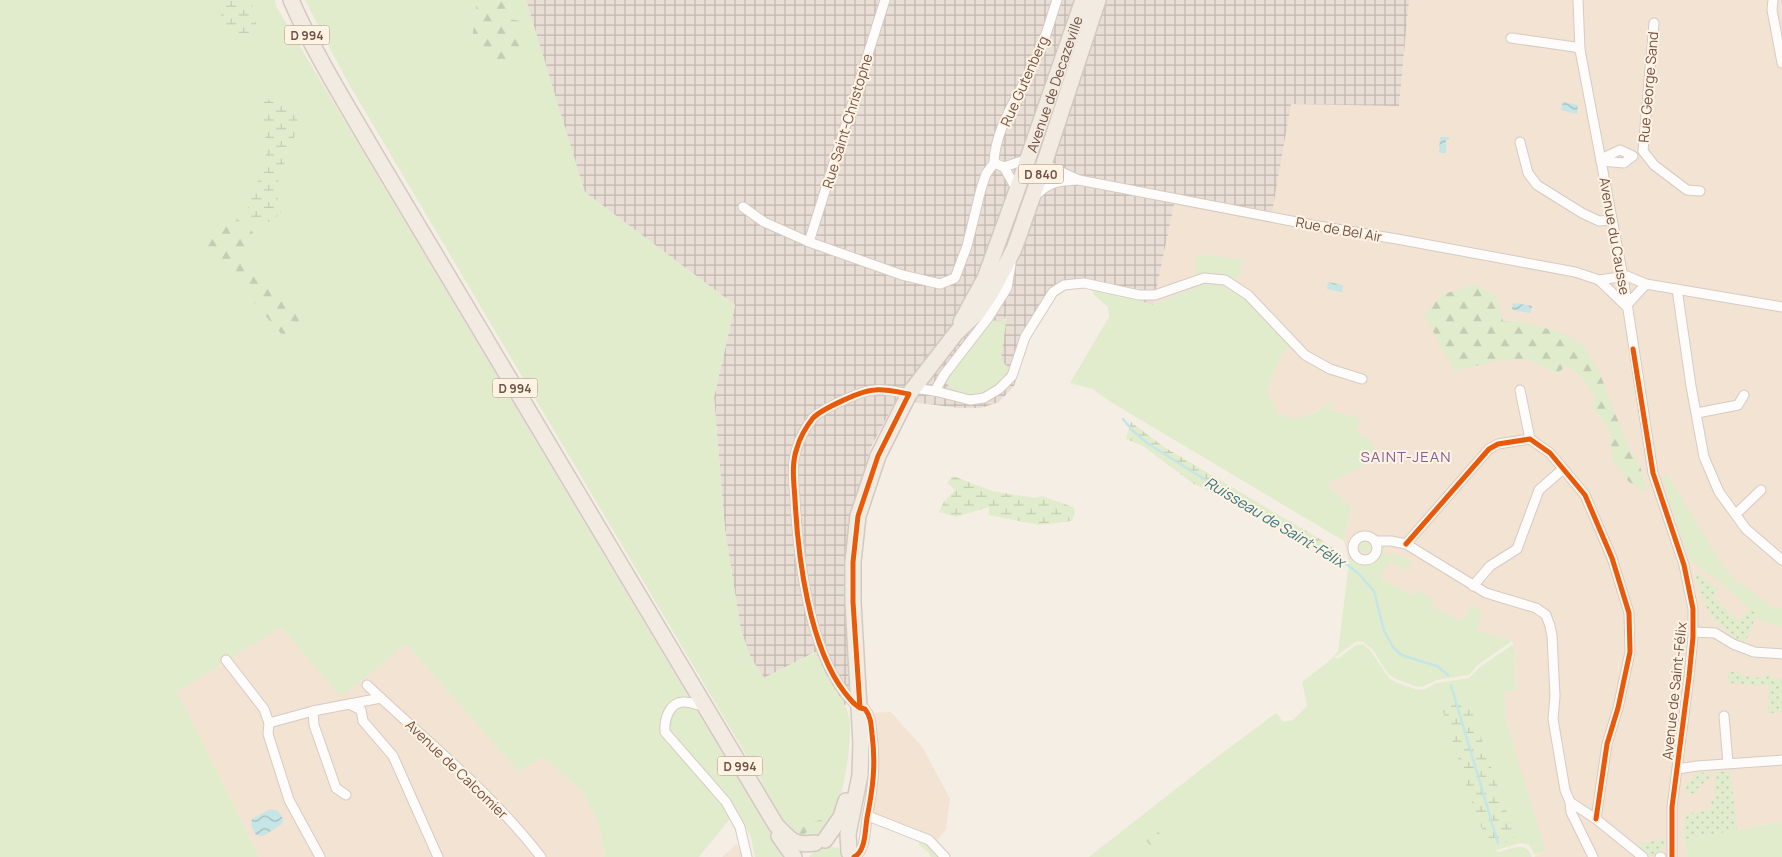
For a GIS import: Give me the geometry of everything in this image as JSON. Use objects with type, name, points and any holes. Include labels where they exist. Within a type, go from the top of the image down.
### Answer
[{"type":"main road","name":"D 994","points":[[291,0],[302,26],[326,70],[374,152],[776,825],[791,842],[801,845],[820,842]]},
{"type":"main road","name":"Avenue de Decazeville","points":[[956,333],[985,278],[1018,190],[1083,0]]},
{"type":"main road","name":"Avenue de Decazeville","points":[[852,855],[848,834],[860,775],[862,743],[853,572],[858,516],[878,456],[911,391],[956,333],[977,312],[991,293],[1014,249],[1033,198],[1098,0]]},
{"type":"main road","name":"Avenue de Decazeville","points":[[803,857],[808,848],[820,842],[841,817],[846,798],[860,708]]},
{"type":"main road","name":"D 994","points":[[776,825],[779,836],[794,857]]},
{"type":"main road","points":[[820,842],[839,843],[852,855]]},
{"type":"street","name":"Rue Saint-Christophe","points":[[809,242],[885,0]]},
{"type":"street","name":"Rue Gutenberg","points":[[809,242],[902,275],[940,284],[955,278],[967,246],[986,174],[994,164],[995,150],[1003,125],[1036,59],[1057,0]]},
{"type":"street","name":"Avenue du Causse","points":[[1578,0],[1580,50],[1623,278],[1653,473]]},
{"type":"street","points":[[1774,0],[1772,10],[1782,62]]},
{"type":"street","name":"Rue George Sand","points":[[1654,23],[1643,151],[1654,165],[1687,190],[1700,191]]},
{"type":"street","points":[[1511,38],[1575,47],[1580,50]]},
{"type":"street","points":[[1520,142],[1528,173],[1537,185],[1582,213],[1599,221],[1612,220]]},
{"type":"street","name":"Rue George Sand","points":[[1601,161],[1624,163],[1643,151]]},
{"type":"street","points":[[994,164],[1004,167],[1028,159]]},
{"type":"street","name":"Rue de Bel Air","points":[[1044,164],[1079,180],[1312,226],[1397,239],[1572,272],[1599,280],[1628,276],[1646,284],[1782,307]]},
{"type":"street","points":[[1004,167],[1018,190]]},
{"type":"street","name":"Rue de Bel Air","points":[[1033,198],[1045,187],[1055,182],[1079,180]]},
{"type":"street","points":[[743,207],[764,222],[809,242]]},
{"type":"street","points":[[935,391],[944,375],[990,316],[1007,288],[1014,249]]},
{"type":"street","points":[[852,855],[859,855],[863,844],[874,783],[875,750],[870,716],[865,709],[860,708],[838,683],[822,652],[812,617],[797,543],[793,470],[796,449],[803,431],[815,416],[849,397],[873,389],[935,391],[970,400],[984,398],[999,389],[1012,376],[1025,337],[1053,292],[1064,285],[1084,283],[1139,295],[1155,296],[1204,278],[1225,280],[1248,295],[1305,355],[1330,369],[1362,380]]},
{"type":"street","name":"Rue de Bel Air","points":[[1599,280],[1626,306]]},
{"type":"street","points":[[1626,306],[1646,284]]},
{"type":"street","points":[[1677,289],[1691,386],[1704,457],[1719,492],[1746,529],[1782,560]]},
{"type":"street","points":[[1520,390],[1530,439],[1550,453],[1584,495],[1612,558],[1629,613],[1630,652],[1618,708],[1607,744],[1596,819]]},
{"type":"street","points":[[1697,413],[1738,406],[1744,396]]},
{"type":"street","points":[[1406,544],[1489,449],[1498,444],[1530,439]]},
{"type":"street","points":[[1473,586],[1490,566],[1517,549],[1539,490],[1563,469]]},
{"type":"street","name":"Avenue de Saint-Félix","points":[[1653,473],[1684,565],[1693,609],[1687,692],[1672,807],[1672,857]]},
{"type":"street","points":[[1736,514],[1761,490]]},
{"type":"street","points":[[1375,541],[1391,541],[1406,544],[1486,593],[1536,608],[1546,615],[1552,636],[1555,696],[1552,719],[1565,790],[1570,802],[1571,812],[1593,857]]},
{"type":"street","points":[[1692,632],[1715,633],[1733,644],[1754,652],[1782,654]]},
{"type":"street","points":[[226,660],[264,709],[269,723],[268,734],[289,800],[320,857]]},
{"type":"street","name":"Avenue de Calcomier","points":[[367,686],[493,801],[541,857]]},
{"type":"street","points":[[269,723],[313,711],[381,698]]},
{"type":"street","points":[[704,706],[683,702],[675,704],[666,715],[665,732],[726,802],[740,827],[747,857]]},
{"type":"street","points":[[349,704],[361,710],[363,721],[393,756],[438,857]]},
{"type":"street","points":[[313,711],[314,725],[336,788],[346,795]]},
{"type":"street","points":[[1724,716],[1728,763]]},
{"type":"street","points":[[1677,769],[1728,763],[1782,760]]},
{"type":"street","points":[[1570,802],[1596,819],[1643,857]]},
{"type":"street","points":[[868,816],[929,840],[944,857]]},
{"type":"shaded area","points":[[526,0],[1409,0],[1399,106],[1291,104],[1272,212],[1176,195],[1153,305],[1092,286],[1072,285],[1056,293],[1031,335],[1014,386],[999,402],[981,408],[959,408],[896,400],[871,447],[852,513],[845,568],[852,681],[845,706],[827,677],[815,652],[764,678],[751,658],[741,631],[725,530],[714,397],[735,305],[584,192]]},
{"type":"shaded area","points":[[1409,0],[1782,0],[1782,822],[1684,839],[1687,857],[1534,857],[1543,852],[1540,833],[1518,765],[1506,718],[1504,691],[1516,690],[1512,641],[1476,630],[1472,604],[1462,622],[1430,605],[1417,590],[1414,596],[1380,578],[1380,552],[1372,561],[1366,563],[1354,557],[1349,562],[1344,541],[1351,506],[1326,484],[1367,441],[1359,434],[1356,426],[1361,419],[1330,410],[1332,401],[1305,418],[1296,419],[1278,414],[1267,391],[1279,358],[1258,311],[1229,288],[1153,305],[1176,195],[1291,104],[1399,106]]},
{"type":"shaded area","points":[[281,627],[341,696],[406,644],[519,772],[543,757],[582,791],[598,823],[605,857],[259,857],[177,692]]},
{"type":"shaded area","points":[[891,712],[923,748],[950,799],[946,829],[935,843],[874,815],[877,744],[872,713]]},
{"type":"shaded area","points":[[737,844],[743,857],[722,857]]},
{"type":"green space","points":[[0,0],[275,0],[276,6],[696,709],[701,713],[776,839],[790,857],[755,857],[751,837],[737,810],[699,857],[605,857],[598,823],[582,791],[543,757],[519,772],[406,644],[341,697],[281,627],[177,692],[259,857],[0,857]]},
{"type":"green space","points":[[216,0],[251,0],[258,33],[248,43],[224,24]]},
{"type":"green space","points":[[305,0],[477,0],[472,40],[509,19],[510,0],[526,0],[585,192],[735,305],[714,397],[725,530],[741,630],[751,658],[764,678],[816,652],[849,716],[850,741],[845,775],[837,809],[832,822],[823,835],[809,838],[788,833],[770,802],[761,780],[347,81]]},
{"type":"green space","points":[[477,0],[510,0],[509,19],[521,21],[522,58],[501,72],[477,51],[472,40]]},
{"type":"green space","points":[[267,99],[293,112],[299,123],[276,188],[281,213],[273,220],[255,228],[247,205],[261,175],[266,155],[261,105]]},
{"type":"green space","points":[[237,219],[253,232],[241,254],[293,300],[303,332],[285,338],[204,246],[205,225],[219,226]]},
{"type":"green space","points":[[1197,254],[1242,259],[1239,279],[1195,274]]},
{"type":"green space","points":[[1204,284],[1218,285],[1230,290],[1253,305],[1290,347],[1279,358],[1267,391],[1278,414],[1295,418],[1307,417],[1332,401],[1330,410],[1362,419],[1356,426],[1359,434],[1371,442],[1379,458],[1326,484],[1351,506],[1344,541],[1109,401],[1093,389],[1070,383],[1109,317],[1108,307],[1093,294],[1092,286],[1153,305]]},
{"type":"green space","points":[[1475,284],[1496,296],[1503,321],[1518,321],[1563,333],[1582,344],[1599,371],[1628,447],[1640,466],[1648,492],[1629,482],[1612,459],[1610,430],[1592,407],[1596,398],[1581,377],[1567,366],[1557,373],[1526,359],[1500,360],[1455,371],[1424,315],[1441,295]]},
{"type":"green space","points":[[1007,315],[1001,360],[1009,368],[1001,382],[981,394],[965,394],[952,388],[946,383],[953,370],[991,320],[1001,322]]},
{"type":"green space","points":[[1131,422],[1164,447],[1323,541],[1340,553],[1341,559],[1333,561],[1260,515],[1194,484],[1143,446],[1126,439]]},
{"type":"green space","points":[[1667,475],[1723,566],[1736,580],[1772,607],[1782,608],[1782,625],[1778,626],[1755,618],[1755,610],[1750,609],[1728,589],[1695,563],[1692,563],[1662,476]]},
{"type":"green space","points":[[953,476],[992,491],[1035,498],[1042,496],[1073,507],[1075,512],[1072,521],[1039,525],[989,515],[989,507],[956,517],[939,512],[944,502],[955,490],[947,483]]},
{"type":"green space","points":[[1363,541],[1367,541],[1371,547],[1367,553],[1363,553],[1359,549],[1359,545]]},
{"type":"green space","points":[[1385,545],[1385,554],[1398,555],[1412,563],[1405,570],[1389,561],[1380,578],[1414,596],[1417,590],[1433,599],[1430,605],[1462,622],[1472,604],[1482,612],[1476,630],[1512,641],[1478,665],[1469,675],[1437,680],[1422,687],[1389,675],[1373,650],[1363,642],[1357,641],[1335,657],[1337,659],[1356,645],[1363,644],[1370,650],[1389,678],[1418,690],[1426,689],[1436,683],[1469,678],[1480,667],[1512,645],[1514,648],[1516,691],[1504,691],[1506,718],[1545,849],[1543,852],[1535,855],[1529,845],[1521,843],[1496,850],[1498,852],[1522,847],[1532,857],[1089,857],[1276,713],[1283,722],[1293,720],[1307,706],[1302,682],[1338,652],[1349,562],[1354,557],[1360,561],[1369,562]]},
{"type":"green space","points":[[1698,573],[1719,590],[1713,597],[1739,621],[1750,609],[1755,610],[1755,618],[1745,643],[1725,630],[1711,615],[1698,586],[1695,574]]},
{"type":"green space","points":[[1729,671],[1760,678],[1770,673],[1770,678],[1782,679],[1782,712],[1768,713],[1769,686],[1728,683]]},
{"type":"green space","points":[[1458,695],[1469,702],[1515,837],[1502,844],[1488,844],[1473,806],[1443,711],[1449,697]]},
{"type":"green space","points":[[1730,771],[1737,830],[1684,839],[1685,814],[1711,810],[1710,801],[1715,800],[1714,772]]},
{"type":"green space","points":[[1709,772],[1709,778],[1697,789],[1697,793],[1685,794],[1686,784],[1698,773]]},
{"type":"green space","points":[[824,819],[826,825],[823,828],[811,830],[799,836],[799,823],[804,824]]},
{"type":"green space","points":[[1782,822],[1782,857],[1687,857],[1684,839]]},
{"type":"green space","points":[[1155,829],[1160,834],[1161,839],[1159,843],[1150,845],[1147,841],[1149,831]]},
{"type":"green space","points":[[919,836],[942,857],[931,857],[919,845]]},
{"type":"green space","points":[[1665,839],[1665,846],[1655,856],[1649,856],[1635,845]]},
{"type":"green space","points":[[825,846],[839,848],[848,857],[809,857],[818,848]]},
{"type":"water","points":[[1563,102],[1578,105],[1577,114],[1561,110]]},
{"type":"water","points":[[1440,137],[1449,137],[1449,140],[1446,140],[1446,153],[1439,153]]},
{"type":"water","points":[[1328,282],[1343,285],[1342,292],[1327,289]]},
{"type":"water","points":[[1513,303],[1532,306],[1530,313],[1512,310]]},
{"type":"water","points":[[270,809],[278,811],[283,819],[282,824],[263,836],[256,835],[251,825],[252,819]]},
{"type":"waterway","name":"Ruisseau de Saint-Félix","points":[[1123,419],[1147,443],[1274,523],[1340,559],[1359,574],[1374,591],[1384,631],[1393,647],[1401,655],[1437,666],[1448,675]]},
{"type":"waterway","name":"Ruisseau de Saint-Félix","points":[[1451,685],[1498,843]]},
{"type":"cycle path","points":[[1633,349],[1653,473],[1684,565],[1693,609],[1693,637],[1689,677],[1672,807],[1672,857]]},
{"type":"cycle path","points":[[854,857],[863,845],[872,786],[874,756],[871,724],[865,709],[862,708],[859,707],[852,701],[833,674],[822,651],[814,627],[799,548],[793,467],[800,440],[813,418],[852,396],[869,391],[883,390],[909,394],[878,456],[858,516],[853,562],[853,602],[860,708]]},
{"type":"cycle path","points":[[1406,544],[1489,449],[1498,444],[1530,439],[1550,453],[1585,495],[1612,558],[1629,613],[1630,652],[1618,708],[1607,744],[1596,819]]},
{"type":"district","name":"SAINT-JEAN","points":[[1406,456]]}]
